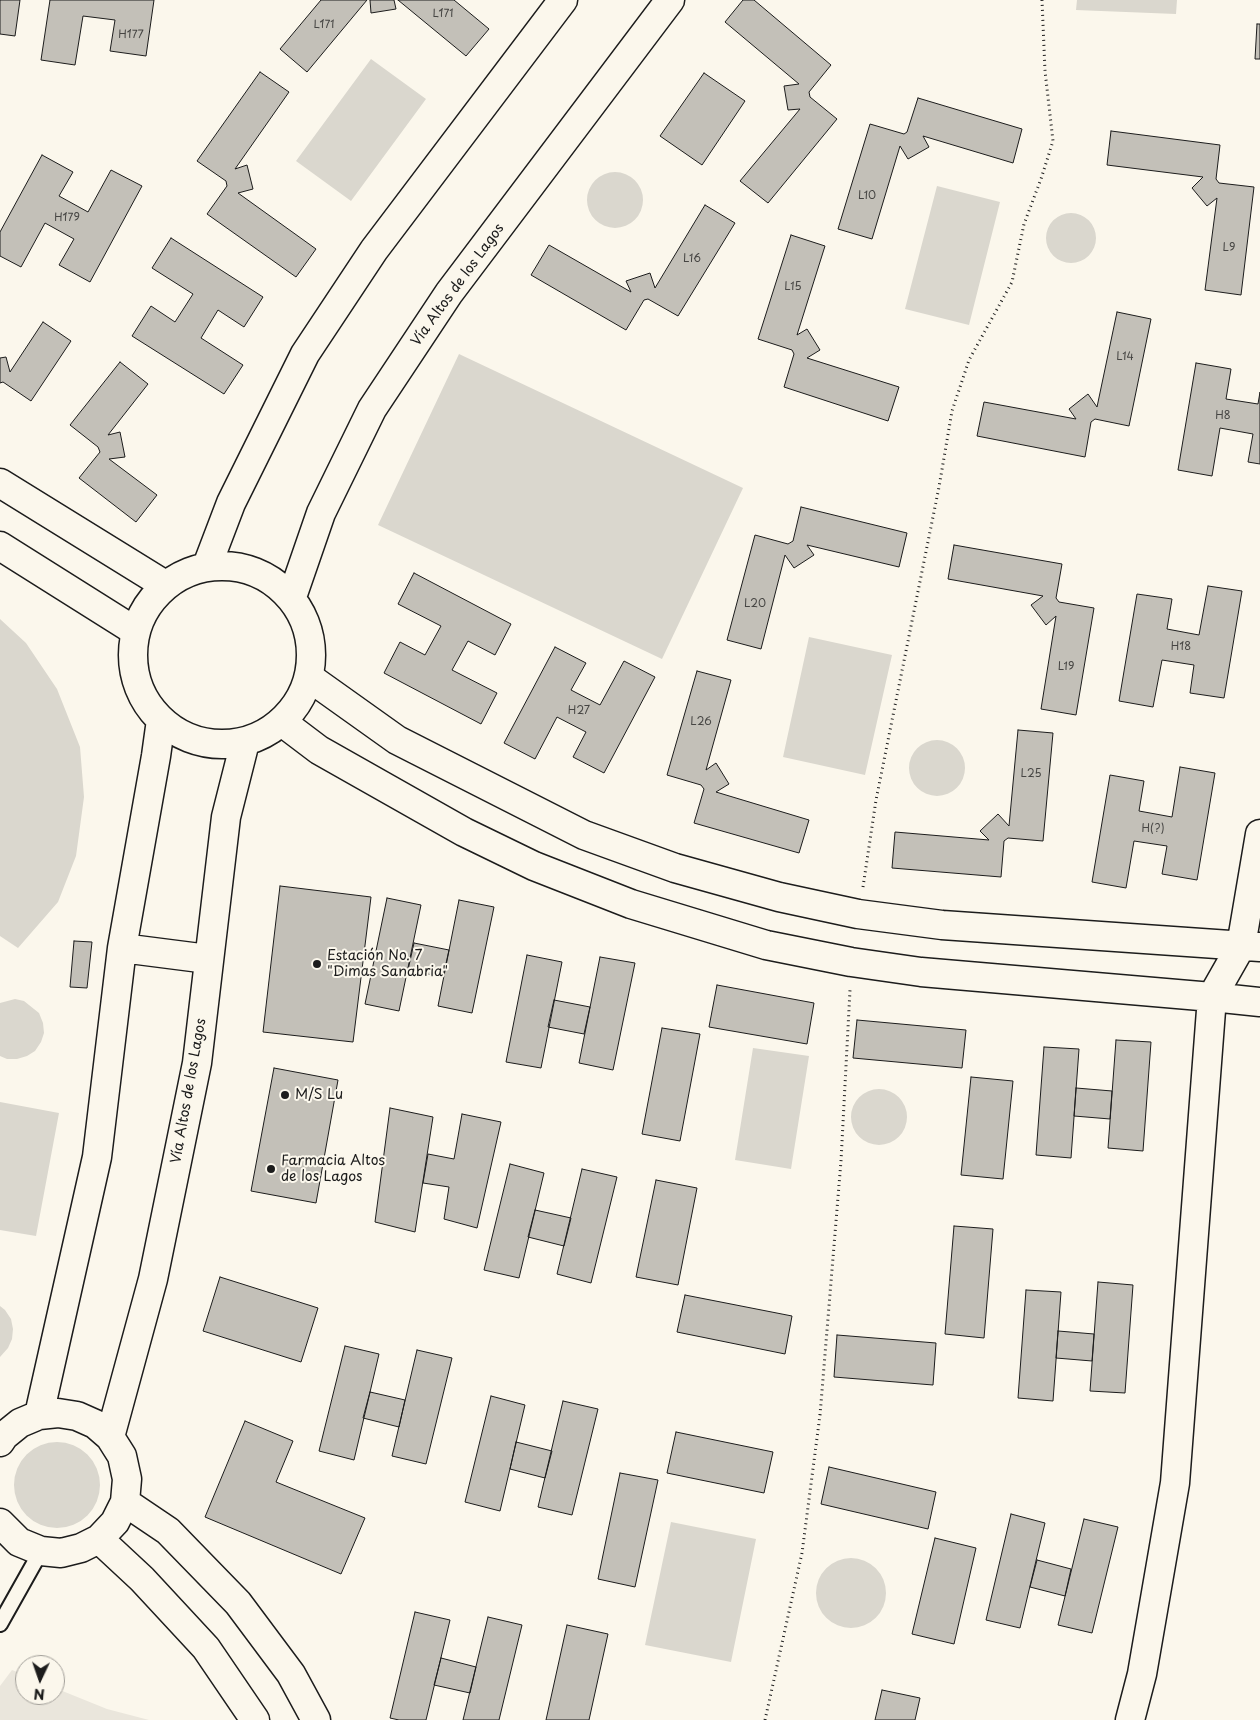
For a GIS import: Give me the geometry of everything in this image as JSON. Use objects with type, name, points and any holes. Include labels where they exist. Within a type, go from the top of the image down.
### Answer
[{"type":"street","points":[[207,566],[231,503],[305,354],[374,250],[563,0]]},
{"type":"street","name":"Vía Altos de los Lagos","points":[[292,597],[321,513],[372,408],[449,293],[670,0]]},
{"type":"street","points":[[0,483],[165,585]]},
{"type":"street","points":[[0,546],[135,631]]},
{"type":"street","points":[[207,566],[238,566],[268,577],[292,597],[309,630],[313,649],[310,678],[299,702],[282,722],[264,734],[245,742],[215,744],[186,737],[161,720],[145,701],[136,679],[132,655],[135,631],[146,606],[165,585],[185,573],[207,566]]},
{"type":"street","points":[[310,678],[398,740],[584,834],[674,868],[779,897],[858,914],[942,925],[1250,946]]},
{"type":"street","points":[[39,1415],[96,1157],[122,948],[161,720]]},
{"type":"street","points":[[282,722],[319,750],[464,832],[534,866],[631,904],[766,945],[852,962],[921,972],[1260,1002]]},
{"type":"street","name":"Vía Altos de los Lagos","points":[[110,1437],[153,1279],[197,1063],[226,817],[245,742]]},
{"type":"street","points":[[1130,1720],[1142,1674],[1176,1483],[1212,997],[1250,946],[1260,834]]},
{"type":"street","points":[[122,948],[208,960]]},
{"type":"street","points":[[0,1442],[4,1436],[20,1423],[39,1415],[58,1413],[77,1416],[95,1424],[110,1437],[122,1456],[127,1479],[125,1502],[115,1522],[99,1539],[81,1548],[62,1553],[41,1551],[19,1542],[1,1526]]},
{"type":"street","points":[[125,1502],[168,1531],[238,1603],[291,1674],[316,1720]]},
{"type":"street","points":[[99,1539],[142,1579],[206,1648],[255,1720]]},
{"type":"lane","points":[[0,1624],[41,1551]]},
{"type":"path","points":[[858,914],[876,800],[939,487],[952,411],[969,360],[1012,282],[1024,224],[1053,141],[1045,71],[1042,0]]},
{"type":"path","points":[[765,1720],[802,1552],[820,1415],[841,1161],[852,962]]},
{"type":"shaded area","points":[[1077,0],[1177,0],[1176,14],[1076,10]]},
{"type":"shaded area","points":[[371,59],[426,99],[351,201],[296,161]]},
{"type":"shaded area","points":[[615,172],[626,174],[635,180],[641,189],[643,200],[641,211],[635,220],[626,226],[615,228],[604,226],[595,220],[589,211],[587,200],[589,189],[595,180],[604,174]]},
{"type":"shaded area","points":[[937,186],[1000,202],[969,325],[905,309]]},
{"type":"shaded area","points":[[1066,213],[1076,213],[1089,220],[1096,233],[1096,243],[1089,256],[1076,263],[1066,263],[1057,259],[1050,252],[1046,243],[1046,233],[1050,224],[1057,217]]},
{"type":"shaded area","points":[[459,354],[743,488],[662,659],[378,525]]},
{"type":"shaded area","points":[[0,619],[26,643],[57,689],[80,747],[84,797],[76,856],[58,902],[18,948],[0,936]]},
{"type":"shaded area","points":[[809,637],[892,655],[865,775],[783,757]]},
{"type":"shaded area","points":[[937,740],[948,742],[957,748],[963,757],[965,768],[963,779],[957,788],[948,794],[937,796],[926,794],[917,788],[911,779],[909,768],[911,757],[917,748],[926,742]]},
{"type":"shaded area","points":[[15,999],[24,1001],[39,1013],[44,1033],[35,1051],[17,1059],[7,1059],[0,1056],[0,1003]]},
{"type":"shaded area","points":[[753,1048],[809,1056],[791,1169],[735,1160]]},
{"type":"shaded area","points":[[879,1089],[890,1091],[899,1097],[905,1106],[907,1117],[905,1128],[899,1137],[890,1143],[879,1145],[868,1143],[859,1137],[853,1128],[851,1117],[853,1106],[859,1097],[868,1091]]},
{"type":"shaded area","points":[[0,1102],[59,1113],[36,1236],[0,1230]]},
{"type":"shaded area","points":[[0,1306],[11,1319],[13,1329],[12,1339],[8,1348],[0,1357]]},
{"type":"shaded area","points":[[49,1442],[65,1442],[74,1445],[88,1454],[97,1468],[100,1485],[97,1502],[88,1516],[74,1525],[65,1528],[49,1528],[33,1521],[21,1509],[14,1493],[14,1477],[21,1461],[33,1449]]},
{"type":"shaded area","points":[[671,1522],[756,1539],[731,1662],[645,1645]]},
{"type":"shaded area","points":[[844,1558],[858,1558],[871,1563],[881,1573],[886,1586],[886,1600],[881,1613],[871,1623],[858,1628],[844,1628],[831,1623],[821,1613],[816,1600],[816,1586],[821,1573],[831,1563]]},
{"type":"shaded area","points":[[12,1670],[15,1671],[15,1705],[65,1705],[65,1692],[107,1709],[149,1720],[0,1720],[0,1686]]},
{"type":"building","points":[[0,0],[20,0],[15,36],[0,34]]},
{"type":"building","points":[[50,0],[154,0],[146,56],[110,51],[115,20],[83,16],[75,65],[41,60]]},
{"type":"building","points":[[321,0],[367,0],[307,72],[280,49]]},
{"type":"building","points":[[370,0],[394,0],[396,9],[371,13]]},
{"type":"building","points":[[398,0],[454,0],[489,29],[466,56]]},
{"type":"building","points":[[743,0],[754,0],[831,65],[809,92],[810,97],[837,119],[768,203],[740,181],[800,109],[788,110],[784,86],[799,84],[725,22]]},
{"type":"building","points":[[1257,24],[1260,24],[1260,59],[1255,59]]},
{"type":"building","points":[[260,72],[289,92],[235,169],[247,165],[253,189],[238,193],[316,249],[296,277],[207,214],[227,186],[226,181],[197,161]]},
{"type":"building","points":[[704,73],[745,101],[702,165],[660,136]]},
{"type":"building","points":[[918,98],[1022,129],[1013,163],[923,136],[929,147],[908,159],[900,146],[872,239],[838,229],[870,124],[904,134],[907,132]]},
{"type":"building","points":[[1111,131],[1220,145],[1216,179],[1219,183],[1254,187],[1241,295],[1205,290],[1217,198],[1207,206],[1192,188],[1203,177],[1107,165]]},
{"type":"building","points":[[42,155],[73,172],[59,196],[88,212],[111,170],[142,186],[90,282],[59,265],[74,239],[45,223],[21,267],[0,256],[0,232]]},
{"type":"building","points":[[705,205],[735,223],[678,316],[648,299],[644,300],[626,330],[531,275],[549,245],[631,292],[626,281],[650,273],[655,288]]},
{"type":"building","points":[[791,235],[825,246],[797,335],[807,329],[820,350],[807,358],[899,387],[888,421],[784,387],[794,354],[792,350],[758,339]]},
{"type":"building","points":[[171,238],[263,297],[244,327],[218,310],[201,338],[243,365],[224,394],[132,336],[151,306],[175,322],[193,294],[152,268]]},
{"type":"building","points":[[1117,312],[1151,319],[1129,426],[1095,419],[1091,422],[1085,457],[977,436],[984,402],[1076,419],[1069,409],[1088,394],[1097,407]]},
{"type":"building","points":[[43,322],[71,341],[31,401],[3,382],[0,383],[0,358],[6,357],[10,372]]},
{"type":"building","points":[[120,362],[148,384],[108,435],[120,432],[125,457],[109,459],[157,495],[136,522],[79,478],[100,452],[98,447],[70,425]]},
{"type":"building","points":[[1196,363],[1231,369],[1226,399],[1258,404],[1260,392],[1260,464],[1248,462],[1253,434],[1220,428],[1212,476],[1178,470]]},
{"type":"building","points":[[801,507],[907,533],[899,567],[807,545],[814,555],[794,568],[785,555],[761,649],[727,640],[755,535],[788,544],[793,541]]},
{"type":"building","points":[[954,545],[1062,564],[1056,598],[1059,602],[1094,608],[1076,715],[1041,709],[1056,616],[1046,625],[1031,605],[1043,596],[948,579]]},
{"type":"building","points":[[414,573],[511,624],[495,655],[468,641],[452,670],[497,693],[481,724],[384,673],[400,642],[425,655],[441,626],[398,604]]},
{"type":"building","points":[[1208,586],[1242,591],[1224,698],[1190,693],[1194,665],[1162,660],[1153,707],[1119,701],[1137,594],[1172,599],[1167,629],[1199,635]]},
{"type":"building","points":[[555,647],[586,663],[571,690],[600,705],[624,661],[655,677],[604,773],[573,757],[586,732],[557,717],[535,759],[504,743]]},
{"type":"building","points":[[697,671],[731,680],[706,770],[716,763],[729,784],[716,792],[809,820],[799,853],[694,823],[704,789],[701,785],[667,775]]},
{"type":"building","points":[[1018,730],[1053,733],[1043,841],[1008,838],[1004,841],[1001,877],[892,868],[895,832],[989,840],[980,831],[998,814],[1009,826]]},
{"type":"building","points":[[1180,767],[1215,773],[1197,880],[1162,874],[1167,846],[1134,841],[1126,888],[1092,882],[1110,775],[1144,781],[1139,811],[1172,817]]},
{"type":"building","name":"Estación No. 7 \"Dimas Sanabria\"","points":[[280,886],[371,897],[353,1042],[263,1032]]},
{"type":"building","points":[[387,898],[421,905],[399,1011],[365,1004]]},
{"type":"building","points":[[459,900],[494,907],[472,1013],[438,1006]]},
{"type":"building","points":[[74,941],[92,942],[87,988],[70,987]]},
{"type":"building","points":[[414,943],[449,950],[443,977],[408,970]]},
{"type":"building","points":[[527,955],[562,962],[541,1068],[506,1062]]},
{"type":"building","points":[[600,957],[635,963],[613,1070],[579,1063]]},
{"type":"building","points":[[717,985],[814,1003],[807,1044],[709,1027]]},
{"type":"building","points":[[554,1000],[590,1007],[584,1034],[548,1027]]},
{"type":"building","points":[[857,1020],[966,1030],[962,1068],[853,1058]]},
{"type":"building","points":[[662,1028],[700,1034],[680,1141],[642,1134]]},
{"type":"building","points":[[1116,1040],[1151,1042],[1143,1151],[1108,1148]]},
{"type":"building","points":[[1044,1047],[1079,1049],[1071,1158],[1036,1155]]},
{"type":"building","points":[[274,1068],[338,1080],[316,1203],[251,1191]]},
{"type":"building","points":[[971,1077],[1013,1081],[1003,1179],[961,1175]]},
{"type":"building","points":[[1076,1088],[1112,1091],[1110,1119],[1074,1116]]},
{"type":"building","points":[[390,1108],[433,1117],[415,1232],[375,1222]]},
{"type":"building","points":[[462,1114],[501,1122],[477,1228],[444,1219],[449,1187],[423,1183],[428,1154],[454,1159]]},
{"type":"building","points":[[510,1164],[544,1173],[519,1278],[484,1270]]},
{"type":"building","points":[[582,1169],[617,1177],[591,1283],[557,1274]]},
{"type":"building","points":[[656,1180],[697,1188],[678,1285],[636,1277]]},
{"type":"building","points":[[535,1210],[571,1218],[564,1246],[528,1237]]},
{"type":"building","points":[[954,1226],[993,1229],[984,1338],[945,1334]]},
{"type":"building","points":[[220,1277],[318,1308],[301,1362],[203,1331]]},
{"type":"building","points":[[1098,1282],[1133,1285],[1125,1393],[1090,1391]]},
{"type":"building","points":[[1026,1290],[1061,1292],[1053,1401],[1018,1398]]},
{"type":"building","points":[[685,1295],[792,1316],[785,1354],[677,1332]]},
{"type":"building","points":[[1058,1331],[1094,1334],[1092,1361],[1056,1358]]},
{"type":"building","points":[[837,1335],[936,1343],[933,1385],[834,1377]]},
{"type":"building","points":[[345,1346],[379,1354],[354,1460],[319,1451]]},
{"type":"building","points":[[417,1350],[452,1358],[426,1464],[392,1456]]},
{"type":"building","points":[[370,1392],[405,1400],[399,1427],[363,1418]]},
{"type":"building","points":[[491,1396],[525,1405],[500,1511],[465,1502]]},
{"type":"building","points":[[563,1401],[598,1409],[572,1515],[538,1507]]},
{"type":"building","points":[[245,1421],[293,1441],[276,1482],[365,1518],[341,1574],[205,1517]]},
{"type":"building","points":[[676,1432],[773,1452],[764,1493],[667,1473]]},
{"type":"building","points":[[516,1442],[552,1451],[545,1478],[510,1469]]},
{"type":"building","points":[[829,1467],[936,1492],[928,1529],[821,1504]]},
{"type":"building","points":[[620,1473],[658,1480],[635,1587],[598,1579]]},
{"type":"building","points":[[1011,1514],[1045,1523],[1020,1628],[986,1620]]},
{"type":"building","points":[[1084,1519],[1118,1527],[1092,1633],[1058,1625]]},
{"type":"building","points":[[935,1538],[976,1548],[954,1644],[912,1634]]},
{"type":"building","points":[[1037,1560],[1071,1569],[1065,1596],[1030,1587]]},
{"type":"building","points":[[415,1612],[450,1620],[426,1720],[399,1720],[390,1718]]},
{"type":"building","points":[[488,1617],[522,1625],[499,1720],[463,1720]]},
{"type":"building","points":[[567,1625],[608,1634],[589,1720],[546,1720]]},
{"type":"building","points":[[441,1658],[476,1667],[470,1693],[434,1685]]},
{"type":"building","points":[[882,1690],[920,1698],[915,1720],[875,1720]]},
{"type":"place","name":"Estación No. 7 \"Dimas Sanabria\"","points":[[317,964]]},
{"type":"place","name":"M/S Lu","points":[[285,1095]]},
{"type":"place","name":"Farmacia Altos de los Lagos","points":[[271,1169]]}]
